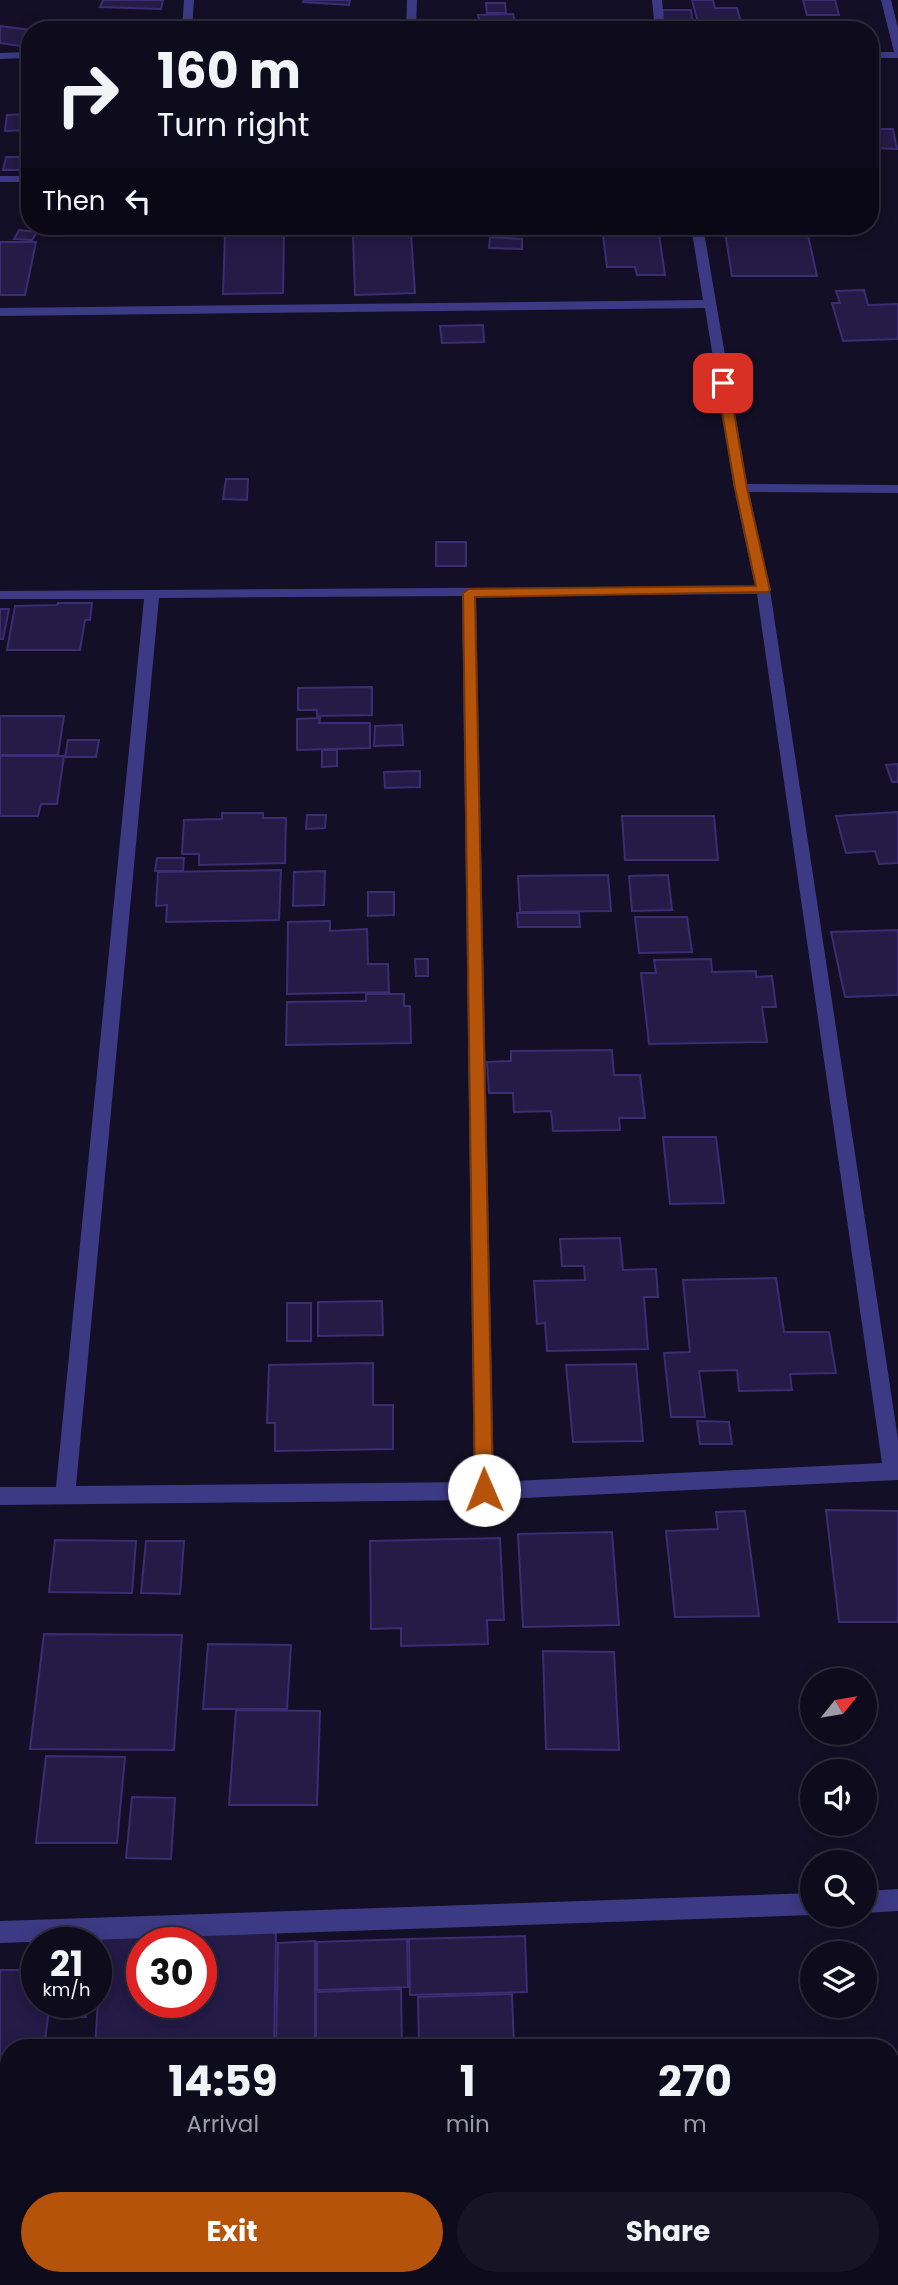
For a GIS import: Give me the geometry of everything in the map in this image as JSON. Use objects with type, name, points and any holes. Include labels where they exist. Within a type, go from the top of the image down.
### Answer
[{"type":"street","points":[[188,21],[189,0]]},
{"type":"street","points":[[411,21],[412,0]]},
{"type":"street","points":[[657,0],[659,21]]},
{"type":"street","points":[[886,0],[898,50]]},
{"type":"street","points":[[0,55],[21,55]]},
{"type":"street","points":[[879,55],[898,55]]},
{"type":"street","points":[[0,179],[21,179]]},
{"type":"street","points":[[0,1496],[484,1490],[896,1471],[763,590],[741,488],[698,235]]},
{"type":"street","points":[[0,312],[710,304]]},
{"type":"street","points":[[741,488],[898,489]]},
{"type":"street","points":[[0,595],[763,590]]},
{"type":"street","points":[[65,1495],[152,593]]},
{"type":"street","points":[[469,593],[484,1490]]},
{"type":"street","points":[[877,1901],[898,1900]]},
{"type":"street","points":[[0,1932],[800,1903]]},
{"type":"building","points":[[103,0],[163,0],[161,9],[100,7]]},
{"type":"building","points":[[350,0],[349,5],[303,2]]},
{"type":"building","points":[[692,0],[713,0],[715,8],[737,8],[741,21],[698,21]]},
{"type":"building","points":[[803,0],[835,0],[839,15],[807,15]]},
{"type":"building","points":[[486,3],[505,3],[506,13],[487,13]]},
{"type":"building","points":[[660,10],[691,10],[693,21],[662,21]]},
{"type":"building","points":[[513,14],[515,21],[480,21],[478,15]]},
{"type":"building","points":[[0,26],[21,29],[20,46],[0,43]]},
{"type":"building","points":[[21,114],[21,130],[5,131],[7,115]]},
{"type":"building","points":[[879,129],[893,129],[897,149],[879,148]]},
{"type":"building","points":[[6,157],[21,157],[21,170],[3,170]]},
{"type":"building","points":[[19,230],[21,235],[35,235],[32,240],[14,239]]},
{"type":"building","points":[[225,235],[284,235],[283,293],[223,294]]},
{"type":"building","points":[[353,235],[411,235],[415,293],[355,295]]},
{"type":"building","points":[[603,235],[659,235],[665,275],[637,275],[635,267],[607,267]]},
{"type":"building","points":[[725,235],[808,235],[817,276],[732,276]]},
{"type":"building","points":[[490,237],[522,239],[522,249],[489,248]]},
{"type":"building","points":[[0,242],[36,242],[25,295],[0,295]]},
{"type":"building","points":[[864,290],[868,305],[898,304],[898,339],[843,341],[832,303],[840,303],[836,291]]},
{"type":"building","points":[[483,325],[484,342],[442,343],[440,326]]},
{"type":"building","points":[[226,479],[248,479],[247,500],[223,499]]},
{"type":"building","points":[[436,542],[466,542],[466,566],[436,566]]},
{"type":"building","points":[[92,603],[90,620],[85,620],[80,650],[7,650],[15,606]]},
{"type":"building","points":[[0,609],[9,609],[3,639],[0,639]]},
{"type":"building","points":[[372,687],[372,715],[317,716],[317,710],[298,710],[298,688]]},
{"type":"building","points":[[0,716],[64,716],[58,755],[0,755]]},
{"type":"building","points":[[320,718],[319,723],[370,723],[370,748],[297,750],[297,719]]},
{"type":"building","points":[[402,725],[403,745],[374,746],[375,726]]},
{"type":"building","points":[[68,740],[99,740],[96,757],[65,757]]},
{"type":"building","points":[[322,750],[337,750],[337,766],[322,767]]},
{"type":"building","points":[[0,756],[64,756],[57,804],[41,804],[38,816],[0,816]]},
{"type":"building","points":[[898,764],[898,782],[892,782],[886,765]]},
{"type":"building","points":[[420,771],[420,787],[385,788],[384,772]]},
{"type":"building","points":[[898,812],[898,863],[879,864],[875,851],[846,853],[836,816]]},
{"type":"building","points":[[222,813],[263,813],[263,818],[286,818],[285,863],[199,865],[199,854],[182,854],[184,820],[222,819]]},
{"type":"building","points":[[307,815],[326,815],[325,828],[306,829]]},
{"type":"building","points":[[622,816],[714,816],[718,860],[625,860]]},
{"type":"building","points":[[157,858],[184,858],[183,871],[155,871]]},
{"type":"building","points":[[281,870],[279,920],[166,922],[167,905],[156,906],[158,872]]},
{"type":"building","points":[[325,871],[324,905],[293,906],[294,872]]},
{"type":"building","points":[[608,875],[611,911],[520,912],[518,876]]},
{"type":"building","points":[[668,875],[672,910],[632,911],[629,876]]},
{"type":"building","points":[[368,892],[394,892],[394,915],[368,916]]},
{"type":"building","points":[[517,913],[579,913],[580,927],[518,927]]},
{"type":"building","points":[[635,917],[687,917],[692,952],[639,953]]},
{"type":"building","points":[[330,921],[330,931],[367,929],[368,964],[388,964],[389,992],[287,994],[288,922]]},
{"type":"building","points":[[898,930],[898,995],[845,997],[831,932]]},
{"type":"building","points":[[415,959],[428,959],[428,976],[416,976]]},
{"type":"building","points":[[711,959],[712,972],[756,971],[756,977],[772,976],[776,1007],[762,1007],[767,1042],[649,1044],[641,973],[656,973],[654,960]]},
{"type":"building","points":[[366,994],[404,994],[404,1006],[410,1006],[411,1043],[286,1045],[287,1002],[366,1001]]},
{"type":"building","points":[[612,1050],[614,1075],[640,1075],[645,1118],[619,1118],[620,1130],[553,1131],[551,1111],[514,1112],[513,1093],[489,1093],[487,1062],[511,1061],[511,1051]]},
{"type":"building","points":[[663,1137],[716,1137],[724,1203],[670,1204]]},
{"type":"building","points":[[620,1238],[623,1270],[656,1269],[658,1297],[644,1297],[648,1349],[547,1351],[545,1323],[537,1324],[534,1281],[585,1280],[584,1266],[562,1266],[560,1239]]},
{"type":"building","points":[[776,1278],[784,1332],[829,1332],[836,1373],[790,1374],[792,1390],[739,1391],[737,1370],[699,1371],[705,1417],[671,1417],[664,1353],[690,1352],[683,1280]]},
{"type":"building","points":[[382,1301],[383,1335],[318,1336],[318,1302]]},
{"type":"building","points":[[287,1303],[311,1303],[311,1341],[287,1341]]},
{"type":"building","points":[[373,1363],[373,1405],[393,1405],[393,1449],[275,1451],[275,1423],[267,1423],[269,1365]]},
{"type":"building","points":[[636,1364],[643,1441],[573,1442],[566,1365]]},
{"type":"building","points":[[697,1421],[729,1422],[732,1444],[700,1444]]},
{"type":"building","points":[[826,1510],[898,1511],[898,1622],[839,1622]]},
{"type":"building","points":[[745,1511],[759,1616],[675,1617],[666,1531],[718,1529],[716,1512]]},
{"type":"building","points":[[612,1532],[619,1625],[523,1627],[518,1534]]},
{"type":"building","points":[[500,1538],[504,1620],[487,1620],[488,1644],[401,1646],[401,1628],[371,1629],[370,1541]]},
{"type":"building","points":[[55,1540],[136,1541],[132,1593],[49,1592]]},
{"type":"building","points":[[146,1541],[184,1541],[180,1594],[141,1593]]},
{"type":"building","points":[[44,1634],[182,1635],[174,1750],[30,1749]]},
{"type":"building","points":[[208,1644],[291,1645],[287,1709],[203,1709]]},
{"type":"building","points":[[543,1651],[614,1652],[619,1750],[546,1749]]},
{"type":"building","points":[[236,1710],[320,1711],[317,1805],[229,1805]]},
{"type":"building","points":[[46,1756],[125,1757],[117,1843],[36,1843]]},
{"type":"building","points":[[132,1797],[175,1798],[171,1859],[126,1858]]},
{"type":"building","points":[[276,1932],[274,2039],[96,2039],[97,2018],[112,2018],[112,1936],[126,1935],[126,2018],[217,2018],[217,1933]]},
{"type":"building","points":[[525,1936],[527,1992],[410,1995],[409,1939]]},
{"type":"building","points":[[407,1939],[408,1987],[317,1990],[317,1942]]},
{"type":"building","points":[[315,1941],[315,2039],[276,2039],[278,1943]]},
{"type":"building","points":[[0,1970],[21,1970],[21,2018],[48,2018],[45,2039],[0,2039]]},
{"type":"building","points":[[401,1989],[402,2039],[316,2039],[316,1992]]},
{"type":"building","points":[[512,1994],[514,2039],[419,2039],[418,1997]]},
{"type":"route","points":[[484,1490],[469,593],[763,590],[741,488],[723,383]]}]
